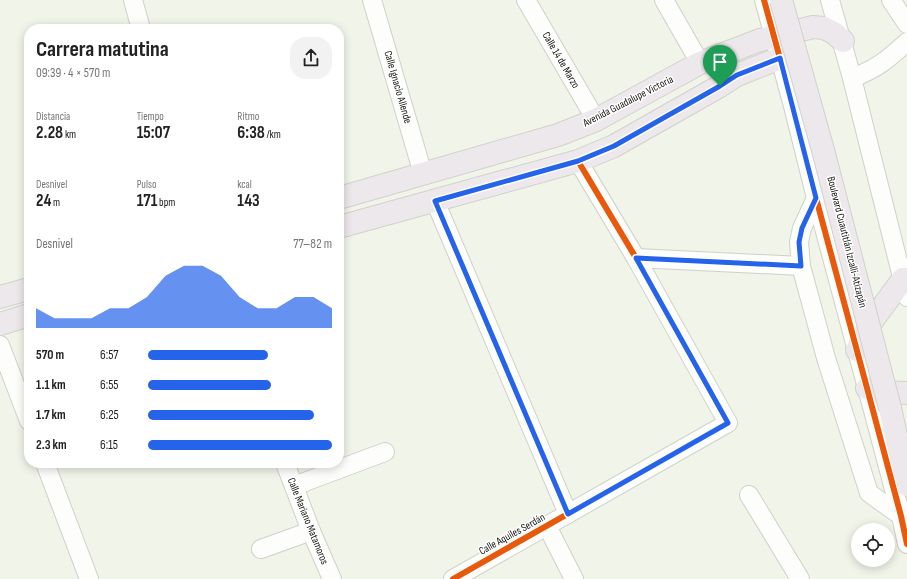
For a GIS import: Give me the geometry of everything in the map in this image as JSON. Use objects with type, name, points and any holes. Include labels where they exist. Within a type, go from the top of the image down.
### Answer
[{"type":"main road","name":"Boulevard Cuautitlán Izcalli-Atizapán","points":[[781,0],[823,150],[888,400],[907,485]]},
{"type":"main road","name":"Boulevard Cuautitlán Izcalli-Atizapán","points":[[795,0],[836,147],[907,419]]},
{"type":"main road","name":"Avenida Guadalupe Victoria","points":[[344,197],[558,134],[596,120],[700,63],[737,48],[813,26],[824,28],[834,33],[842,41]]},
{"type":"main road","points":[[344,226],[578,161],[614,146],[737,75],[780,58]]},
{"type":"main road","points":[[857,350],[866,328],[906,285]]},
{"type":"main road","points":[[0,297],[24,290]]},
{"type":"main road","points":[[0,324],[24,317]]},
{"type":"main road","points":[[868,388],[877,392],[907,393]]},
{"type":"street","points":[[133,0],[140,24]]},
{"type":"street","name":"Calle Ignacio Allende","points":[[372,0],[423,174]]},
{"type":"street","name":"Calle 14 de Marzo","points":[[526,0],[596,120]]},
{"type":"street","points":[[664,0],[700,63]]},
{"type":"street","points":[[764,0],[868,388],[907,544]]},
{"type":"street","points":[[830,0],[906,285]]},
{"type":"street","points":[[891,0],[907,24]]},
{"type":"street","points":[[852,78],[870,72],[886,61],[907,42]]},
{"type":"street","points":[[578,161],[636,258],[801,266]]},
{"type":"street","points":[[816,198],[802,228],[799,242],[801,266],[826,358],[869,493],[901,516]]},
{"type":"street","points":[[435,201],[568,514]]},
{"type":"street","name":"Calle Aquiles Serdán","points":[[453,579],[728,423],[636,258]]},
{"type":"street","points":[[0,345],[24,408]]},
{"type":"street","points":[[344,467],[385,452]]},
{"type":"street","points":[[47,468],[89,579]]},
{"type":"street","name":"Calle Mariano Matamoros","points":[[287,468],[311,531],[332,579]]},
{"type":"street","points":[[294,486],[342,468]]},
{"type":"street","points":[[749,495],[800,579]]},
{"type":"street","points":[[547,526],[574,579]]},
{"type":"street","points":[[261,549],[311,531]]},
{"type":"cycle path","points":[[764,0],[901,516],[907,544]]},
{"type":"cycle path","points":[[453,579],[728,423],[636,258],[578,161]]},
{"type":"route","points":[[780,58],[816,198],[802,228],[799,242],[801,266],[636,258],[728,423],[568,514],[435,201],[578,161],[614,146],[720,86],[737,75],[780,58]]}]
